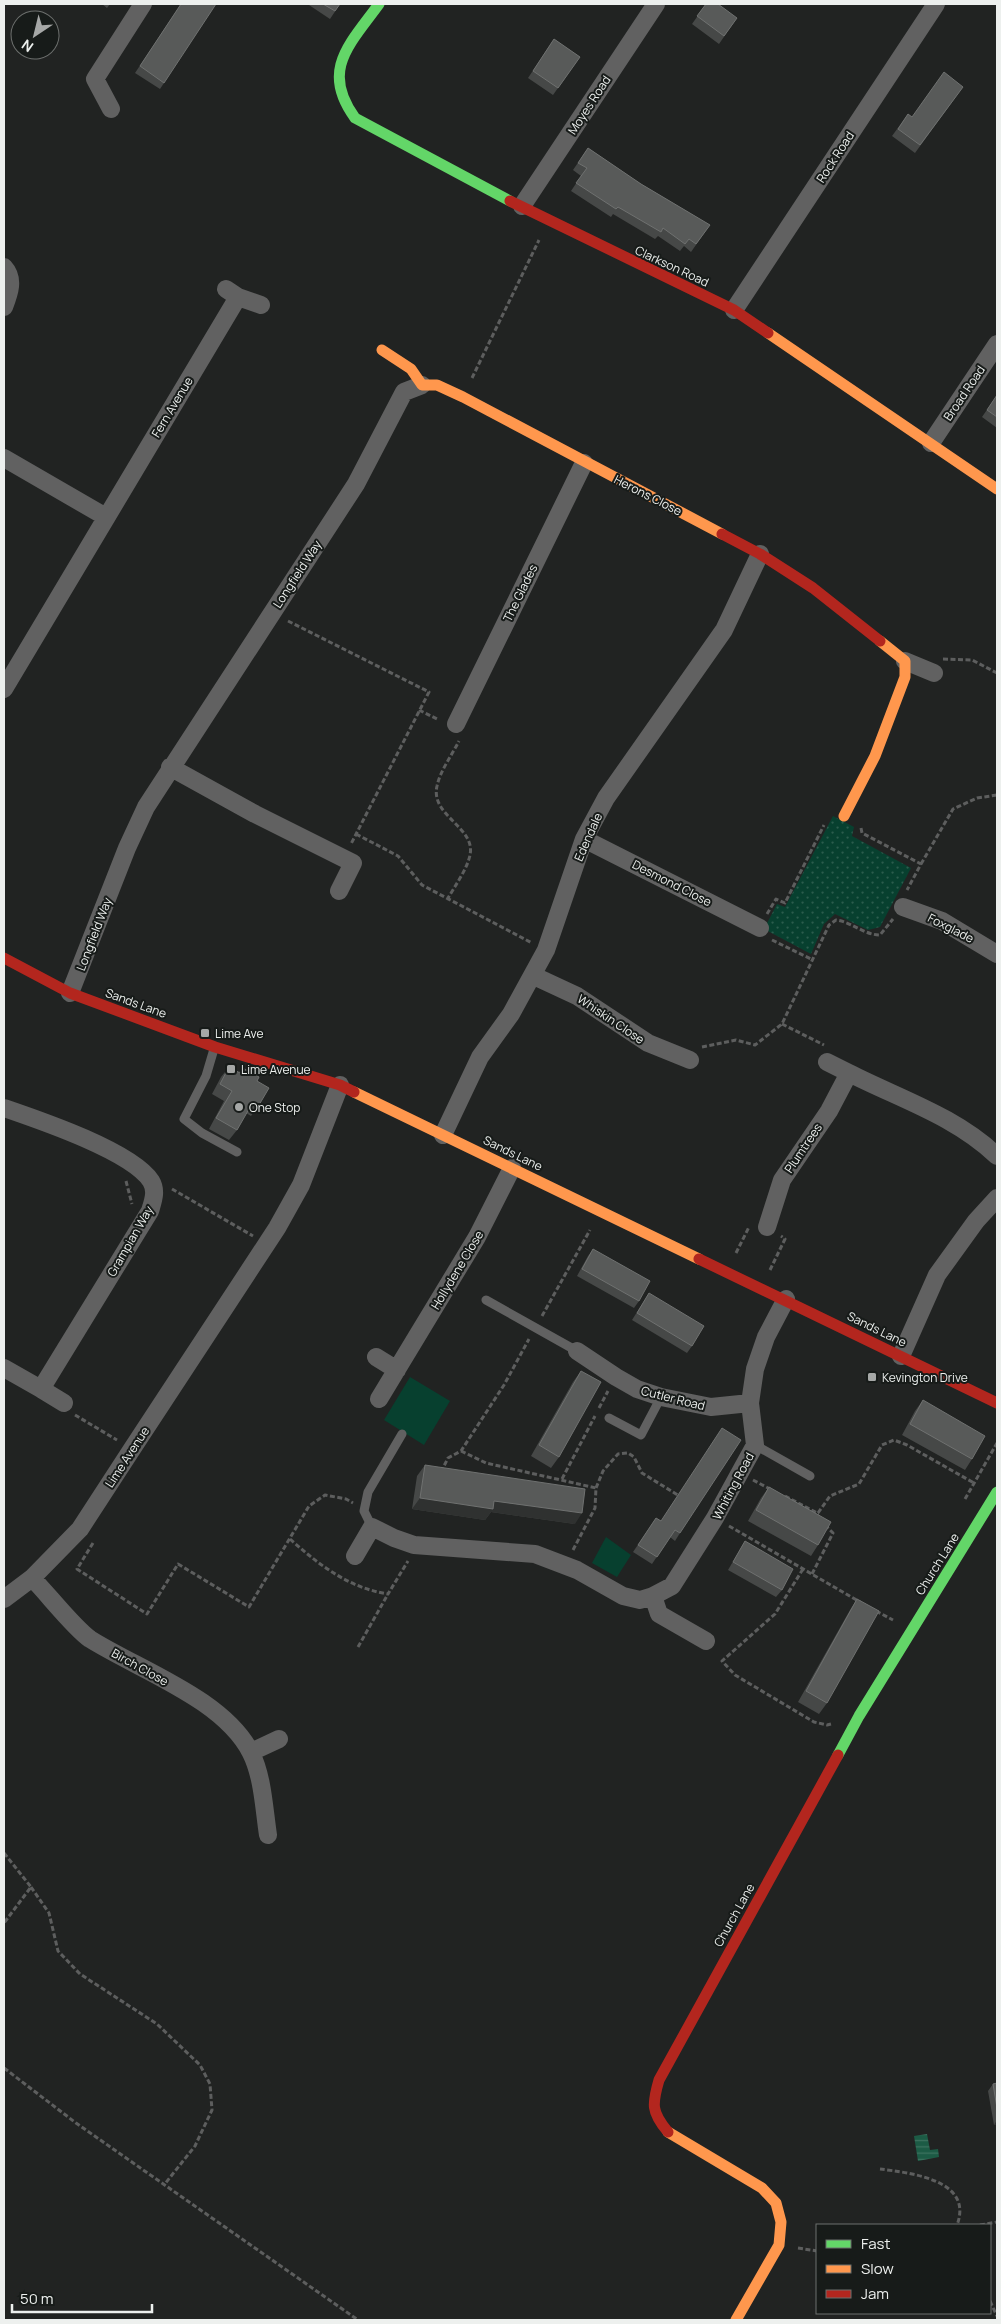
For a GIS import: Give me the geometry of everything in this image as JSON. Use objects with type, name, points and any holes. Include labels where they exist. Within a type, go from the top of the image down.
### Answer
[{"type":"street","points":[[111,109],[94,78],[143,4]]},
{"type":"street","name":"Clarkson Road","points":[[379,4],[344,57],[338,80],[343,101],[355,118],[522,206],[548,222],[734,310],[997,489]]},
{"type":"street","name":"Moyes Road","points":[[522,206],[656,4]]},
{"type":"street","name":"Rock Road","points":[[734,310],[936,4]]},
{"type":"street","points":[[4,267],[8,272],[11,288],[4,308]]},
{"type":"street","name":"Fern Avenue","points":[[4,690],[106,517],[232,293],[261,305]]},
{"type":"street","name":"Broad Road","points":[[931,443],[997,344]]},
{"type":"street","points":[[382,350],[411,369],[422,385]]},
{"type":"street","name":"Herons Close","points":[[422,385],[438,385],[463,397],[584,463],[760,554],[813,588],[905,661],[934,673]]},
{"type":"street","name":"Longfield Way","points":[[70,993],[127,848],[146,807],[170,767],[356,484],[404,392],[422,385]]},
{"type":"street","points":[[4,458],[106,517]]},
{"type":"street","name":"The Glades","points":[[456,724],[584,463]]},
{"type":"street","name":"Edendale","points":[[443,1135],[480,1057],[511,1014],[534,976],[546,950],[584,839],[606,798],[724,630],[760,554]]},
{"type":"street","points":[[844,816],[875,756],[905,677],[905,661]]},
{"type":"street","points":[[170,767],[255,814],[353,862],[339,891]]},
{"type":"street","name":"Desmond Close","points":[[584,839],[760,928]]},
{"type":"street","name":"Foxglade","points":[[903,907],[942,921],[997,954]]},
{"type":"street","name":"Sands Lane","points":[[4,958],[70,993],[215,1047],[340,1085],[786,1299],[997,1403]]},
{"type":"street","name":"Whiskin Close","points":[[534,976],[577,996],[648,1043],[690,1060]]},
{"type":"street","points":[[826,1062],[938,1113],[997,1156]]},
{"type":"street","name":"Plumtrees","points":[[767,1226],[782,1180],[829,1111],[849,1073]]},
{"type":"street","name":"Lime Avenue","points":[[4,1598],[32,1578],[80,1529],[266,1244],[301,1185],[340,1085]]},
{"type":"street","points":[[4,1108],[60,1127],[135,1164],[152,1182]]},
{"type":"street","name":"Hollydene Close","points":[[379,1399],[477,1237],[512,1168]]},
{"type":"street","name":"Grampian Way","points":[[40,1389],[150,1211],[155,1196],[152,1182]]},
{"type":"street","points":[[901,1356],[937,1275],[976,1221],[997,1198]]},
{"type":"street","name":"Whiting Road","points":[[372,1527],[414,1545],[535,1554],[564,1565],[623,1596],[640,1600],[653,1596],[672,1586],[716,1518],[755,1444],[750,1403],[755,1369],[766,1337],[786,1299]]},
{"type":"street","name":"Cutler Road","points":[[577,1351],[637,1389],[661,1397],[711,1407],[750,1403]]},
{"type":"street","points":[[376,1357],[397,1370]]},
{"type":"street","points":[[4,1368],[64,1403]]},
{"type":"street","name":"Church Lane","points":[[736,2320],[779,2245],[781,2222],[776,2203],[762,2188],[669,2133],[656,2118],[653,2100],[655,2093],[664,2072],[859,1716],[997,1492]]},
{"type":"street","points":[[355,1556],[372,1527]]},
{"type":"street","name":"Birch Close","points":[[32,1578],[88,1638],[178,1688],[222,1717],[238,1734],[251,1752],[256,1764],[268,1834]]},
{"type":"street","points":[[653,1596],[659,1614],[706,1641]]},
{"type":"street","points":[[251,1752],[279,1739]]},
{"type":"lane","points":[[215,1047],[206,1076],[184,1119],[202,1133],[236,1152]]},
{"type":"lane","points":[[486,1300],[577,1351]]},
{"type":"lane","points":[[610,1418],[642,1435],[661,1397]]},
{"type":"lane","points":[[372,1527],[364,1511],[368,1492],[402,1434]]},
{"type":"lane","points":[[755,1444],[810,1476]]},
{"type":"path","points":[[463,397],[548,222]]},
{"type":"path","points":[[272,613],[429,692],[344,858]]},
{"type":"path","points":[[934,673],[944,658],[972,660],[997,673]]},
{"type":"path","points":[[448,900],[470,856],[470,848],[466,836],[441,810],[437,799],[437,786],[463,733],[456,724]]},
{"type":"path","points":[[690,1060],[701,1048],[736,1040],[755,1045],[782,1024],[830,925],[836,920],[847,922],[872,935],[880,935],[903,907],[904,896],[953,809],[977,798],[997,795]]},
{"type":"path","points":[[813,960],[764,936],[760,928],[776,899],[785,903],[832,809],[860,824],[862,833],[921,864]]},
{"type":"path","points":[[356,834],[398,856],[422,885],[546,950]]},
{"type":"path","points":[[782,1024],[825,1046],[826,1062]]},
{"type":"path","points":[[120,1157],[139,1230]]},
{"type":"path","points":[[152,1182],[171,1188],[266,1244]]},
{"type":"path","points":[[727,1272],[749,1226],[767,1226],[785,1239],[761,1288]]},
{"type":"path","points":[[562,1479],[616,1377]]},
{"type":"path","points":[[64,1403],[64,1409],[132,1449]]},
{"type":"path","points":[[818,1513],[830,1496],[859,1484],[882,1445],[894,1440],[907,1445],[974,1483]]},
{"type":"path","points":[[440,1475],[448,1458],[461,1451],[486,1463],[596,1488]]},
{"type":"path","points":[[564,1565],[595,1508],[596,1488],[603,1471],[618,1454],[628,1453],[634,1457],[642,1473],[683,1498]]},
{"type":"path","points":[[740,1473],[774,1491]]},
{"type":"path","points":[[80,1529],[95,1540],[76,1569],[146,1614],[178,1564],[249,1607],[310,1506],[325,1495],[346,1499],[364,1511]]},
{"type":"path","points":[[783,1496],[818,1513],[833,1533],[812,1574]]},
{"type":"path","points":[[716,1518],[861,1602]]},
{"type":"path","points":[[803,1569],[775,1614],[722,1661],[735,1675],[814,1722],[827,1725],[837,1722]]},
{"type":"path","points":[[358,1647],[388,1594]]},
{"type":"path","points":[[870,1607],[894,1621]]},
{"type":"path","points":[[4,1854],[32,1887],[49,1912],[58,1951],[80,1974],[157,2024],[200,2065],[210,2084],[212,2110],[194,2146],[164,2185]]},
{"type":"path","points":[[4,1923],[32,1887]]},
{"type":"path","points":[[4,2068],[164,2185],[358,2320]]},
{"type":"path","points":[[880,2169],[931,2179],[947,2188],[960,2203],[961,2213],[957,2224]]},
{"type":"path","points":[[991,2304],[997,2316]]},
{"type":"shaded area","points":[[833,816],[854,827],[852,836],[911,868],[880,927],[868,930],[835,914],[824,924],[811,954],[764,929],[777,904],[785,907]]},
{"type":"shaded area","points":[[410,1377],[450,1401],[424,1445],[384,1420]]},
{"type":"shaded area","points":[[606,1537],[631,1555],[617,1577],[592,1563]]},
{"type":"shaded area","points":[[927,2134],[930,2150],[938,2149],[939,2157],[918,2161],[914,2136]]},
{"type":"building","points":[[181,4],[216,4],[164,83],[140,66]]},
{"type":"building","points":[[323,4],[340,4],[335,11]]},
{"type":"building","points":[[706,4],[718,4],[737,18],[724,36],[697,16]]},
{"type":"building","points":[[554,39],[580,57],[558,88],[533,71]]},
{"type":"building","points":[[944,72],[963,87],[920,145],[898,129],[908,114],[912,117]]},
{"type":"building","points":[[588,148],[641,184],[710,225],[696,244],[689,239],[685,244],[663,228],[661,232],[618,207],[616,209],[576,183],[587,168],[578,163]]},
{"type":"building","points":[[997,395],[997,417],[987,410]]},
{"type":"building","name":"One Stop","points":[[229,1067],[240,1073],[243,1068],[259,1077],[257,1081],[269,1088],[259,1105],[253,1102],[237,1130],[216,1118],[232,1091],[220,1084]]},
{"type":"building","points":[[593,1249],[650,1281],[639,1301],[582,1269]]},
{"type":"building","points":[[649,1293],[704,1326],[692,1346],[637,1313]]},
{"type":"building","points":[[581,1371],[601,1382],[559,1457],[539,1445]]},
{"type":"building","points":[[923,1400],[985,1436],[972,1459],[910,1424]]},
{"type":"building","points":[[722,1428],[741,1440],[680,1533],[675,1530],[657,1557],[638,1545],[656,1518],[661,1521]]},
{"type":"building","points":[[425,1465],[585,1489],[582,1513],[494,1501],[493,1509],[420,1498]]},
{"type":"building","points":[[769,1487],[831,1522],[818,1545],[756,1510]]},
{"type":"building","points":[[745,1541],[793,1569],[782,1590],[733,1562]]},
{"type":"building","points":[[857,1599],[879,1611],[827,1703],[806,1691]]},
{"type":"building","points":[[997,2083],[997,2108],[993,2084]]},
{"type":"traffic: fast","points":[[379,4],[349,45],[340,71],[340,86],[345,101],[355,118],[510,201]]},
{"type":"traffic: fast","points":[[838,1755],[859,1716],[997,1492]]},
{"type":"traffic: slow","points":[[768,333],[997,489]]},
{"type":"traffic: slow","points":[[382,350],[411,369],[422,385],[437,385],[463,397],[722,534]]},
{"type":"traffic: slow","points":[[844,816],[875,756],[905,677],[905,661],[880,641]]},
{"type":"traffic: slow","points":[[354,1092],[699,1259]]},
{"type":"traffic: slow","points":[[668,2132],[762,2188],[776,2203],[781,2222],[779,2245],[736,2320]]},
{"type":"traffic: jam","points":[[510,201],[734,310],[768,333]]},
{"type":"traffic: jam","points":[[722,534],[760,554],[813,588],[880,641]]},
{"type":"traffic: jam","points":[[4,958],[70,993],[215,1047],[340,1085],[354,1092]]},
{"type":"traffic: jam","points":[[699,1259],[997,1403]]},
{"type":"traffic: jam","points":[[668,2132],[658,2119],[654,2108],[659,2080],[838,1755]]},
{"type":"place","name":"Lime Ave","points":[[205,1033]]},
{"type":"place","name":"Lime Avenue","points":[[231,1069]]},
{"type":"place","name":"One Stop","points":[[239,1107]]},
{"type":"place","name":"Kevington Drive","points":[[872,1377]]}]
